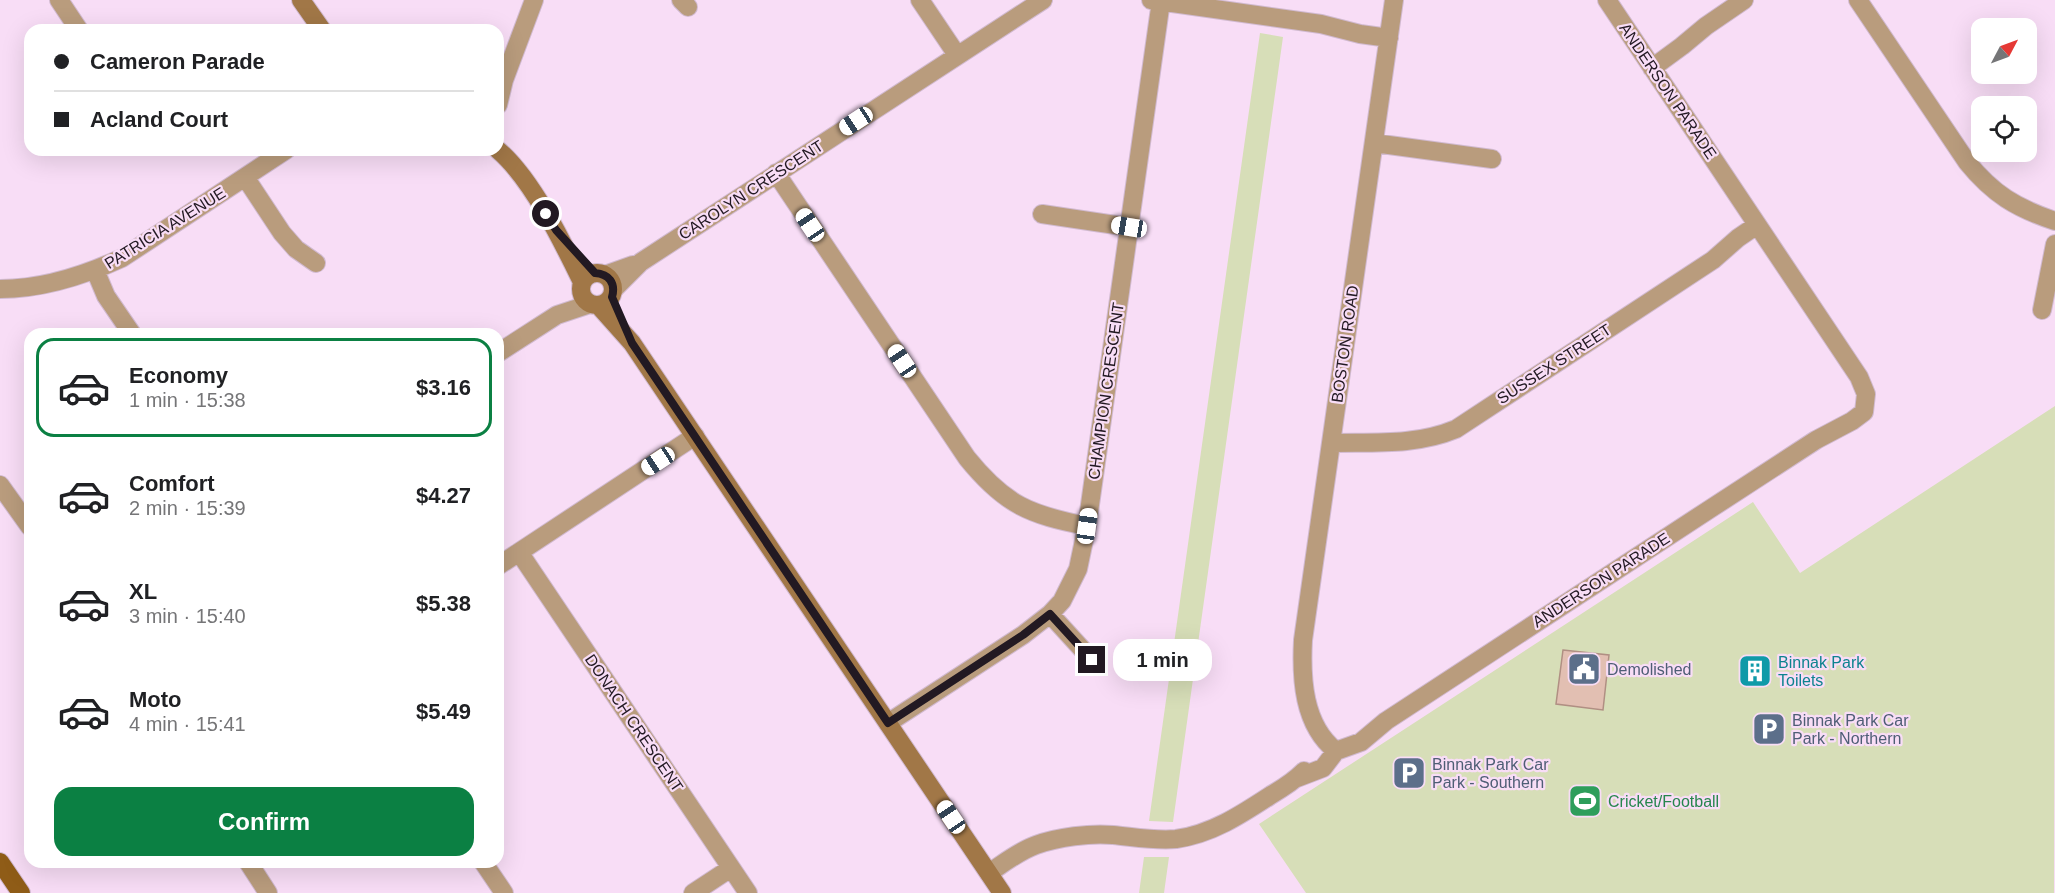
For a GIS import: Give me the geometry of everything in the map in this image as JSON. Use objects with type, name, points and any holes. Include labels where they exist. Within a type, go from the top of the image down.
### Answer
[{"type":"main road","points":[[0,862],[21,893]]},
{"type":"street","points":[[59,0],[75,24]]},
{"type":"street","points":[[301,0],[318,24]]},
{"type":"street","points":[[504,77],[534,0]]},
{"type":"street","points":[[920,0],[957,55]]},
{"type":"street","name":"CAROLYN CRESCENT","points":[[504,349],[1042,0]]},
{"type":"street","name":"BOSTON ROAD","points":[[1331,744],[1306,688],[1303,660],[1304,640],[1394,0]]},
{"type":"street","name":"ANDERSON PARADE","points":[[995,882],[1020,853],[1037,844],[1097,834],[1176,839],[1196,835],[1230,820],[1297,778],[1323,768],[1331,744],[1361,742],[1386,721],[1816,440],[1859,416],[1866,406],[1866,394],[1859,377],[1607,0]]},
{"type":"street","points":[[1649,63],[1682,46],[1744,0]]},
{"type":"street","points":[[1858,0],[1966,162],[1979,177],[2010,203],[2055,221]]},
{"type":"street","points":[[1163,1],[1321,24],[1361,24],[1389,33]]},
{"type":"street","name":"CHAMPION CRESCENT","points":[[888,723],[1023,635],[1050,614],[1062,601],[1078,569],[1087,526],[1163,1]]},
{"type":"street","points":[[1374,143],[1492,159]]},
{"type":"street","name":"PATRICIA AVENUE","points":[[0,289],[37,285],[95,270],[123,258],[277,156]]},
{"type":"street","points":[[503,156],[525,182],[995,882]]},
{"type":"street","points":[[776,173],[967,458],[981,475],[1023,508],[1041,516],[1087,526]]},
{"type":"street","points":[[245,177],[282,233],[296,249],[316,263]]},
{"type":"street","points":[[1042,214],[1129,227]]},
{"type":"street","name":"SUSSEX STREET","points":[[1332,435],[1399,443],[1423,440],[1456,429],[1713,260],[1743,247],[1760,229]]},
{"type":"street","points":[[2042,310],[2055,244]]},
{"type":"street","points":[[95,270],[106,296],[128,328]]},
{"type":"street","points":[[504,562],[695,436]]},
{"type":"street","points":[[0,485],[24,518]]},
{"type":"street","name":"DONACH CRESCENT","points":[[519,552],[748,893]]},
{"type":"street","points":[[1050,614],[1092,660]]},
{"type":"street","points":[[252,868],[268,893]]},
{"type":"street","points":[[487,868],[504,893]]},
{"type":"street","points":[[693,893],[731,868]]},
{"type":"green space","points":[[1260,33],[1283,37],[1173,822],[1149,821]]},
{"type":"green space","points":[[2055,406],[2054,893],[1306,893],[1259,824],[1753,502],[1800,573]]},
{"type":"green space","points":[[1144,857],[1169,857],[1164,893],[1139,893]]},
{"type":"building","name":"Demolished","points":[[1563,650],[1609,655],[1603,710],[1556,704]]},
{"type":"place","name":"Demolished","points":[[1584,669]]},
{"type":"place","name":"Binnak Park Toilets","points":[[1755,671]]},
{"type":"place","name":"Binnak Park Car Park - Northern","points":[[1769,729]]},
{"type":"place","name":"Binnak Park Car Park - Southern","points":[[1409,773]]},
{"type":"place","name":"Cricket/Football","points":[[1585,801]]},
{"type":"route","points":[[546,214],[556,230],[595,273],[600,273],[611,280],[614,289],[612,297],[632,343],[888,723],[1023,635],[1050,614],[1092,660]]}]
